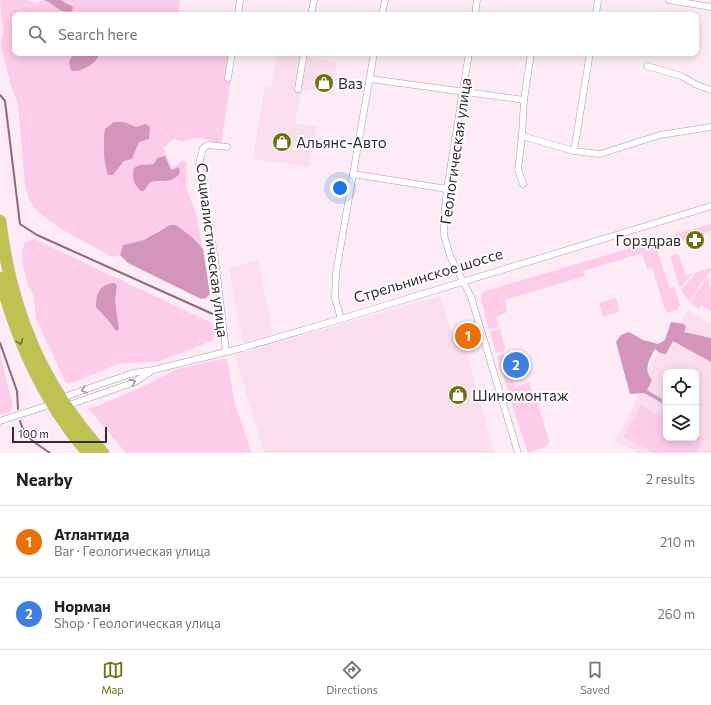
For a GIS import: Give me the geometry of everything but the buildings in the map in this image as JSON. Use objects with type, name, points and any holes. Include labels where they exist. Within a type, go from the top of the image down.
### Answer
[{"type":"highway","points":[[0,221],[9,278],[19,313],[32,348],[59,403],[63,422],[88,453]]},
{"type":"highway","points":[[0,278],[9,312],[23,349],[59,403],[103,453]]},
{"type":"street","points":[[238,12],[240,0]]},
{"type":"street","points":[[312,12],[314,0]]},
{"type":"street","points":[[383,12],[385,0]]},
{"type":"street","points":[[475,12],[477,0]]},
{"type":"street","points":[[596,12],[598,0]]},
{"type":"street","points":[[669,0],[711,7]]},
{"type":"street","points":[[228,78],[232,56]]},
{"type":"street","points":[[298,89],[304,56]]},
{"type":"street","points":[[341,319],[335,298],[336,273],[374,56]]},
{"type":"street","name":"Геологическая улица","points":[[468,56],[447,189],[444,235],[448,250],[471,297],[518,453]]},
{"type":"street","points":[[523,184],[518,169],[524,100],[531,56]]},
{"type":"street","points":[[574,151],[590,56]]},
{"type":"street","points":[[647,66],[681,76],[697,85],[711,90]]},
{"type":"street","points":[[370,79],[524,100]]},
{"type":"street","points":[[522,136],[574,151],[600,154],[660,135],[711,127]]},
{"type":"street","name":"Социалистическая улица","points":[[226,352],[216,266],[198,164],[203,148],[208,145],[227,147]]},
{"type":"street","points":[[353,174],[447,189]]},
{"type":"street","name":"Стрельнинское шоссе","points":[[59,403],[133,373],[153,370],[226,352],[341,319],[711,206]]},
{"type":"street","name":"Стрельнинское шоссе","points":[[0,421],[135,382],[153,370]]},
{"type":"shaded area","points":[[0,0],[28,0],[35,3],[44,0],[58,9],[69,4],[61,0],[180,0],[178,12],[12,12],[12,56],[72,56],[69,62],[71,71],[75,71],[84,69],[92,64],[98,56],[235,56],[221,145],[212,141],[193,138],[184,142],[174,139],[163,148],[172,168],[183,160],[187,164],[186,187],[196,214],[203,249],[192,237],[176,225],[161,229],[144,240],[123,245],[120,255],[112,257],[63,230],[37,211],[29,199],[25,185],[18,104],[11,86],[0,43],[3,34]],"holes":[[[140,126],[144,141],[139,142],[132,159],[124,161],[113,175],[105,169],[103,141]],[[154,164],[171,171],[179,167],[162,182],[150,182],[140,165]]]},
{"type":"shaded area","points":[[44,0],[61,0],[73,7],[72,11],[64,12]]},
{"type":"shaded area","points":[[72,56],[98,56],[92,64],[84,69],[76,71],[71,71],[69,62]]},
{"type":"shaded area","points":[[276,56],[297,56],[337,62],[331,94],[302,89],[295,123],[317,127],[309,167],[255,159],[254,151],[265,86],[271,87]]},
{"type":"shaded area","points":[[114,122],[124,122],[136,127],[146,124],[150,127],[149,139],[139,142],[132,159],[124,161],[113,175],[108,175],[104,159],[104,134],[105,129]]},
{"type":"shaded area","points":[[165,156],[171,170],[179,167],[180,173],[170,180],[150,182],[144,191],[141,191],[136,186],[134,181],[134,168],[140,165],[154,164],[157,158]]},
{"type":"shaded area","points":[[711,224],[711,231],[676,242],[672,247],[668,247],[663,238]]},
{"type":"shaded area","points":[[170,225],[176,225],[192,237],[203,249],[210,294],[206,298],[201,299],[128,263],[120,255],[123,245],[144,240]]},
{"type":"shaded area","points":[[34,239],[214,324],[215,334],[212,341],[160,361],[118,364],[75,382],[66,383],[36,319],[34,297],[27,282],[23,267],[22,252],[25,242]],"holes":[[[114,283],[117,286],[115,300],[119,329],[111,325],[108,320]]]},
{"type":"shaded area","points":[[658,240],[660,246],[656,248],[670,288],[674,287],[680,304],[678,310],[666,313],[652,268],[647,269],[642,253],[584,271],[585,276],[505,300],[507,312],[496,317],[499,327],[489,329],[481,300],[481,296],[485,291]]},
{"type":"shaded area","points":[[678,253],[686,276],[693,273],[680,288],[671,259],[671,256]]},
{"type":"shaded area","points":[[258,260],[273,334],[243,343],[229,268]]},
{"type":"shaded area","points":[[711,268],[689,301],[681,290],[697,272]]},
{"type":"shaded area","points":[[711,272],[708,277],[711,288],[711,311],[701,305],[699,309],[690,302]]},
{"type":"shaded area","points":[[115,283],[117,286],[115,300],[119,329],[116,331],[96,307],[100,290],[105,285]]},
{"type":"shaded area","points":[[440,296],[452,334],[461,331],[494,453],[264,453],[235,355]]},
{"type":"shaded area","points":[[616,298],[620,311],[603,317],[599,303]]},
{"type":"shaded area","points":[[688,310],[711,324],[711,453],[640,453],[615,441],[631,413],[650,367],[673,324],[678,326]]},
{"type":"shaded area","points":[[671,322],[684,324],[686,327],[684,332],[711,338],[711,362],[673,341],[666,354],[660,353],[655,349],[647,368],[649,376],[652,380],[647,390],[662,399],[662,403],[644,393],[630,394],[616,342],[621,335],[629,332],[643,340],[658,344],[665,340]]},
{"type":"shaded area","points":[[500,329],[505,348],[504,351],[496,353],[490,332]]},
{"type":"shaded area","points":[[0,353],[13,403],[11,411],[0,415]]},
{"type":"shaded area","points":[[504,354],[515,387],[529,382],[532,392],[510,397],[497,356]]},
{"type":"shaded area","points":[[220,359],[227,359],[235,405],[252,453],[126,453],[88,408],[97,406],[138,389],[175,370]]},
{"type":"shaded area","points":[[535,393],[549,442],[546,447],[528,453],[510,399]]},
{"type":"shaded area","points":[[641,405],[663,417],[663,441],[699,441],[699,436],[704,439],[696,453],[654,453],[624,437]]},
{"type":"waterway","points":[[0,95],[5,101],[20,224],[37,235],[215,315]]},
{"type":"waterway","points":[[0,343],[17,391],[18,409]]},
{"type":"waterway","points":[[20,421],[28,436],[50,453]]},
{"type":"place","name":"Ваз","points":[[324,83]]},
{"type":"place","name":"Альянс-Авто","points":[[282,142]]},
{"type":"place","name":"Горздрав","points":[[695,240]]},
{"type":"place","name":"Атлантида","points":[[468,336]]},
{"type":"place","name":"Норман","points":[[516,365]]},
{"type":"place","name":"Шиномонтаж","points":[[458,395]]}]
